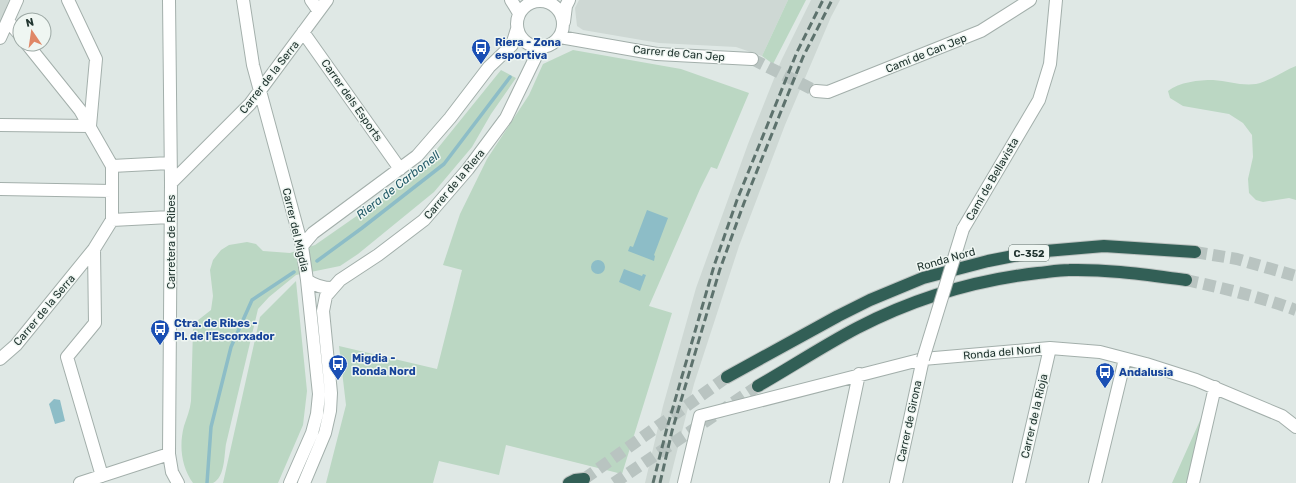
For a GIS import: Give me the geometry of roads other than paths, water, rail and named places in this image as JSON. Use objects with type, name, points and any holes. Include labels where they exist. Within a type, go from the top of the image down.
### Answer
[{"type":"highway","name":"Ronda Nord","points":[[727,377],[870,300],[922,278],[988,260],[1034,252],[1104,246],[1195,252]]},
{"type":"highway","name":"C-352","points":[[758,386],[858,328],[896,310],[928,298],[971,286],[1017,276],[1068,270],[1128,272],[1186,280]]},
{"type":"highway","points":[[568,483],[575,480],[583,481]]},
{"type":"street","points":[[0,38],[17,0]]},
{"type":"street","points":[[68,0],[96,59],[90,126]]},
{"type":"street","name":"Carretera de Ribes","points":[[169,0],[171,183],[169,454],[172,472],[178,483]]},
{"type":"street","name":"Carrer del Migdia","points":[[243,0],[254,65],[302,246],[319,394],[317,414],[312,433],[290,483]]},
{"type":"street","name":"Carrer de la Serra","points":[[171,183],[250,104],[303,32],[315,5],[327,0]]},
{"type":"street","points":[[512,0],[519,13]]},
{"type":"street","points":[[564,22],[562,15],[557,8],[540,0],[531,2],[524,7],[519,13],[516,21],[519,36],[525,43],[530,46],[540,48],[548,47],[560,37],[563,30],[564,22],[566,6],[569,0]]},
{"type":"street","name":"Camí de Can Jep","points":[[816,91],[828,92],[981,31],[1030,0]]},
{"type":"street","name":"Camí de Bellavista","points":[[923,359],[963,230],[1039,100],[1050,64],[1056,0]]},
{"type":"street","points":[[8,21],[12,26]]},
{"type":"street","points":[[302,246],[313,233],[417,156],[450,118],[489,68],[512,45],[517,29]]},
{"type":"street","name":"Carrer dels Esports","points":[[303,32],[400,169]]},
{"type":"street","name":"Carrer de Can Jep","points":[[560,37],[657,54],[752,59]]},
{"type":"street","name":"Carrer de la Riera","points":[[329,292],[340,280],[378,255],[424,220],[468,169],[506,118],[540,48]]},
{"type":"street","points":[[33,52],[80,110],[112,166],[112,220],[170,217]]},
{"type":"street","points":[[0,125],[90,126]]},
{"type":"street","points":[[112,166],[170,163]]},
{"type":"street","points":[[0,189],[112,191]]},
{"type":"street","name":"Carrer de la Serra","points":[[0,359],[16,345],[94,249],[112,220]]},
{"type":"street","points":[[94,249],[95,323],[67,357],[102,476]]},
{"type":"street","points":[[304,483],[325,434],[330,411],[331,393],[323,311],[329,292],[307,280]]},
{"type":"street","name":"Ronda del Nord","points":[[684,483],[700,416],[923,359],[1050,348],[1100,352],[1146,364],[1215,387],[1282,416],[1296,427]]},
{"type":"street","name":"Carrer de la Rioja","points":[[1019,483],[1050,348]]},
{"type":"street","name":"Carrer de Girona","points":[[896,483],[923,359]]},
{"type":"street","points":[[1096,483],[1125,359]]},
{"type":"street","points":[[836,483],[860,374]]},
{"type":"street","points":[[1193,483],[1215,387]]},
{"type":"street","points":[[80,483],[169,454]]},
{"type":"water","points":[[647,210],[668,218],[654,255],[654,261],[628,251],[630,246],[633,247]]},
{"type":"water","points":[[595,260],[601,260],[605,264],[605,270],[601,274],[595,274],[591,270],[591,264]]},
{"type":"water","points":[[624,269],[642,276],[643,274],[646,275],[640,291],[619,282]]},
{"type":"water","points":[[54,399],[60,400],[65,421],[55,424],[49,404]]},
{"type":"waterway","name":"Riera de Carbonell","points":[[317,261],[444,164],[510,77]]},
{"type":"waterway","name":"Riera de Carbonell","points":[[207,483],[211,427],[231,347],[252,300],[294,272]]},
{"type":"tunnel","points":[[752,59],[816,91]]},
{"type":"tunnel","points":[[1195,252],[1237,259],[1296,276]]},
{"type":"tunnel","points":[[1186,280],[1241,293],[1296,310]]},
{"type":"tunnel","points":[[584,479],[727,377]]},
{"type":"tunnel","points":[[614,483],[758,386]]},
{"type":"railway","points":[[653,483],[667,428],[714,266],[737,200],[797,52],[823,0]]},
{"type":"railway","points":[[660,483],[672,431],[720,269],[744,203],[803,57],[832,0]]},
{"type":"place","name":"Riera - Zona esportiva","points":[[481,65]]},
{"type":"place","name":"Ctra. de Ribes - Pl. de l'Escorxador","points":[[160,346]]},
{"type":"place","name":"Migdia - Ronda Nord","points":[[338,381]]},
{"type":"place","name":"Andalusia","points":[[1105,389]]}]
